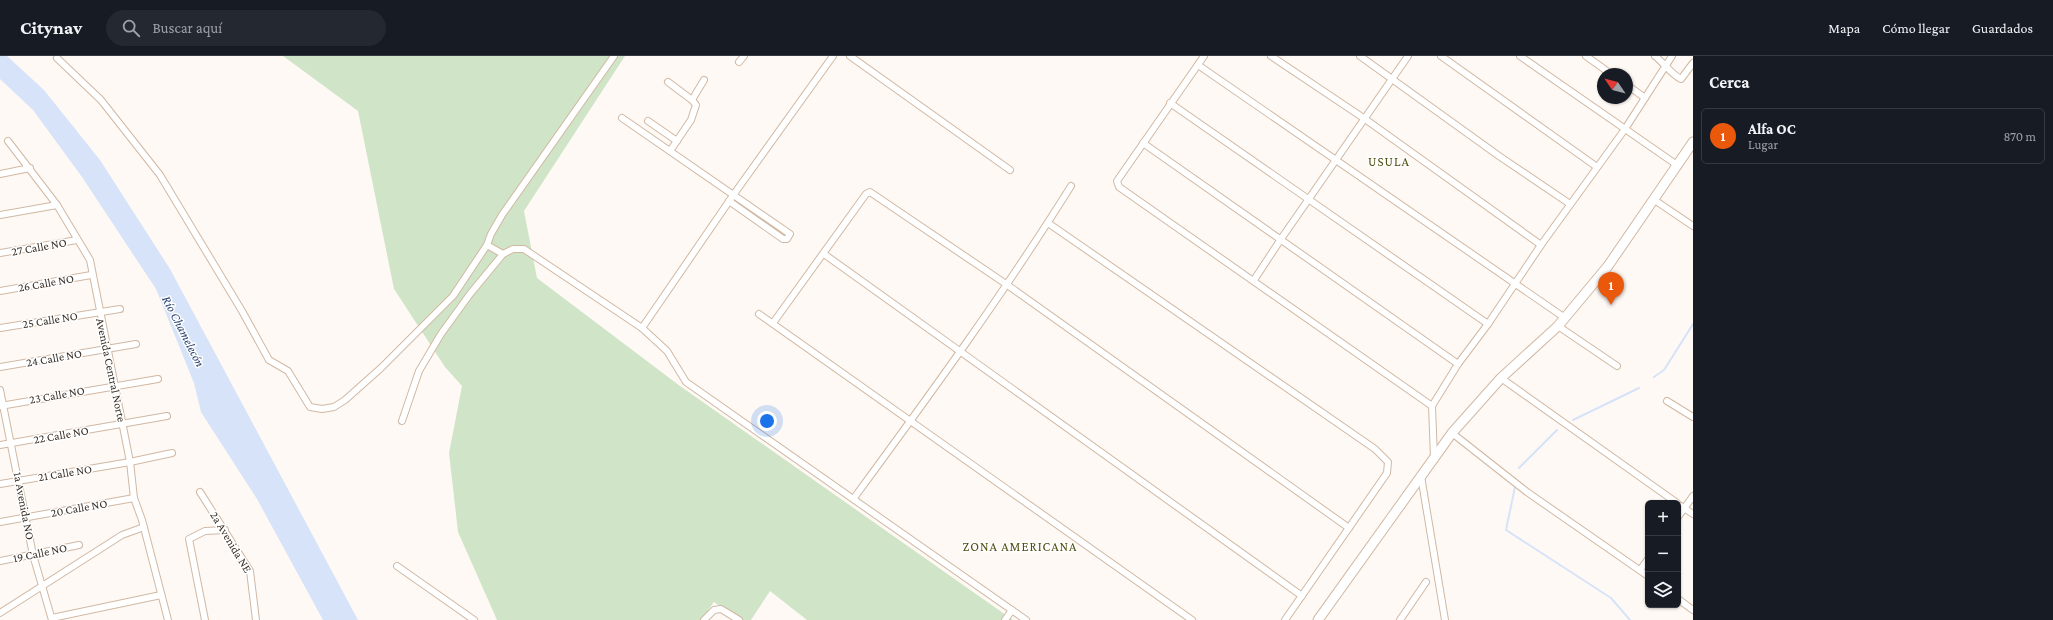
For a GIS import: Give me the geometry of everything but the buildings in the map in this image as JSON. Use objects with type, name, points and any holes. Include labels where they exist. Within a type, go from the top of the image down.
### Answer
[{"type":"street","points":[[57,58],[102,100],[160,175],[242,311],[269,360],[288,371],[310,407],[322,409],[334,406],[345,400],[381,368],[453,296],[487,245],[491,234],[502,215],[614,56]]},
{"type":"street","points":[[739,62],[744,56]]},
{"type":"street","points":[[642,328],[729,201],[833,56]]},
{"type":"street","points":[[850,56],[1010,170]]},
{"type":"street","points":[[1204,56],[1117,181],[1118,187],[1254,280],[1432,406]]},
{"type":"street","points":[[1271,56],[1365,120],[1541,245]]},
{"type":"street","points":[[1360,56],[1393,78],[1499,156],[1570,204]]},
{"type":"street","points":[[1254,280],[1281,238],[1365,120],[1408,56]]},
{"type":"street","points":[[1441,56],[1597,167]]},
{"type":"street","points":[[1520,56],[1677,165]]},
{"type":"street","points":[[1586,56],[1603,68]]},
{"type":"street","points":[[1655,56],[1666,65],[1673,74],[1681,79],[1693,63]]},
{"type":"street","points":[[1434,458],[1432,406],[1458,364],[1488,324],[1541,245],[1626,129],[1672,56]]},
{"type":"street","points":[[1198,65],[1515,285],[1565,318]]},
{"type":"street","points":[[692,100],[704,80]]},
{"type":"street","points":[[668,82],[692,100],[696,106],[691,120],[670,151]]},
{"type":"street","points":[[1633,89],[1645,98]]},
{"type":"street","points":[[1170,103],[1488,324]]},
{"type":"street","points":[[622,118],[790,232],[789,235],[786,239],[783,239],[729,201]]},
{"type":"street","points":[[648,121],[676,141]]},
{"type":"street","name":"Avenida Central Norte","points":[[8,141],[57,205],[90,260],[91,275],[130,462],[134,498],[144,527],[168,620]]},
{"type":"street","points":[[1318,620],[1452,433],[1501,378],[1565,318],[1608,266],[1693,142]]},
{"type":"street","points":[[1143,143],[1281,238],[1458,364]]},
{"type":"street","points":[[0,174],[30,168]]},
{"type":"street","points":[[854,498],[911,422],[1048,223],[1071,186]]},
{"type":"street","points":[[773,323],[866,194],[870,192],[1006,284],[1349,528]]},
{"type":"street","points":[[1653,199],[1693,226]]},
{"type":"street","points":[[0,215],[57,205]]},
{"type":"street","points":[[1048,223],[1388,462],[1387,473],[1285,620]]},
{"type":"street","name":"27 Calle NO","points":[[0,254],[77,240]]},
{"type":"street","points":[[487,245],[503,254]]},
{"type":"street","points":[[402,421],[419,371],[441,334],[470,294],[503,254],[513,249],[524,249],[642,328],[668,351],[686,382],[854,498],[1026,620]]},
{"type":"street","points":[[824,254],[1302,596]]},
{"type":"street","name":"26 Calle NO","points":[[0,291],[91,275]]},
{"type":"street","name":"25 Calle NO","points":[[0,328],[120,309]]},
{"type":"street","points":[[759,314],[1192,620]]},
{"type":"street","points":[[1558,326],[1617,366]]},
{"type":"street","name":"24 Calle NO","points":[[0,367],[136,344]]},
{"type":"street","points":[[1501,378],[1671,500]]},
{"type":"street","name":"23 Calle NO","points":[[2,406],[115,385],[158,379]]},
{"type":"street","name":"1a Avenida NO","points":[[0,390],[2,406],[20,480],[33,555],[52,619]]},
{"type":"street","points":[[1667,401],[1693,417]]},
{"type":"street","name":"22 Calle NO","points":[[0,445],[167,416]]},
{"type":"street","points":[[1452,433],[1527,492],[1645,574]]},
{"type":"street","name":"21 Calle NO","points":[[0,484],[130,462],[172,453]]},
{"type":"street","points":[[1420,476],[1445,620]]},
{"type":"street","name":"2a Avenida NE","points":[[200,492],[250,571],[256,620]]},
{"type":"street","points":[[1681,512],[1693,496]]},
{"type":"street","name":"20 Calle NO","points":[[0,522],[134,498]]},
{"type":"street","points":[[1681,506],[1693,514]]},
{"type":"street","points":[[0,613],[122,535],[144,527]]},
{"type":"street","points":[[205,620],[189,539],[205,531],[225,530]]},
{"type":"street","name":"19 Calle NO","points":[[0,561],[79,545]]},
{"type":"street","points":[[1640,570],[1645,563]]},
{"type":"street","points":[[397,566],[474,620]]},
{"type":"street","points":[[1400,620],[1426,582]]},
{"type":"street","points":[[52,619],[161,595]]},
{"type":"street","points":[[1681,601],[1693,610]]},
{"type":"street","points":[[704,620],[714,610],[721,610],[739,620]]},
{"type":"street","points":[[1005,620],[1012,610]]},
{"type":"green space","points":[[283,56],[625,56],[524,211],[537,278],[680,386],[1013,620],[807,620],[770,591],[751,620],[739,620],[714,602],[701,620],[497,620],[458,532],[449,453],[462,386],[445,367],[394,289],[358,111]]},
{"type":"water","name":"Río Chamelecón","points":[[0,56],[7,56],[44,90],[100,160],[170,269],[358,620],[323,620],[257,499],[201,412],[194,383],[156,289],[82,177],[33,110],[0,79]]},
{"type":"waterway","points":[[1654,377],[1664,370],[1693,324]]},
{"type":"waterway","points":[[1573,420],[1639,388]]},
{"type":"waterway","points":[[1519,468],[1557,430]]},
{"type":"waterway","points":[[1515,487],[1506,530],[1611,598],[1630,620]]},
{"type":"place","name":"Alfa OC","points":[[1611,305]]},
{"type":"district","name":"USULA","points":[[1389,161]]},
{"type":"district","name":"ZONA AMERICANA","points":[[1020,546]]}]
